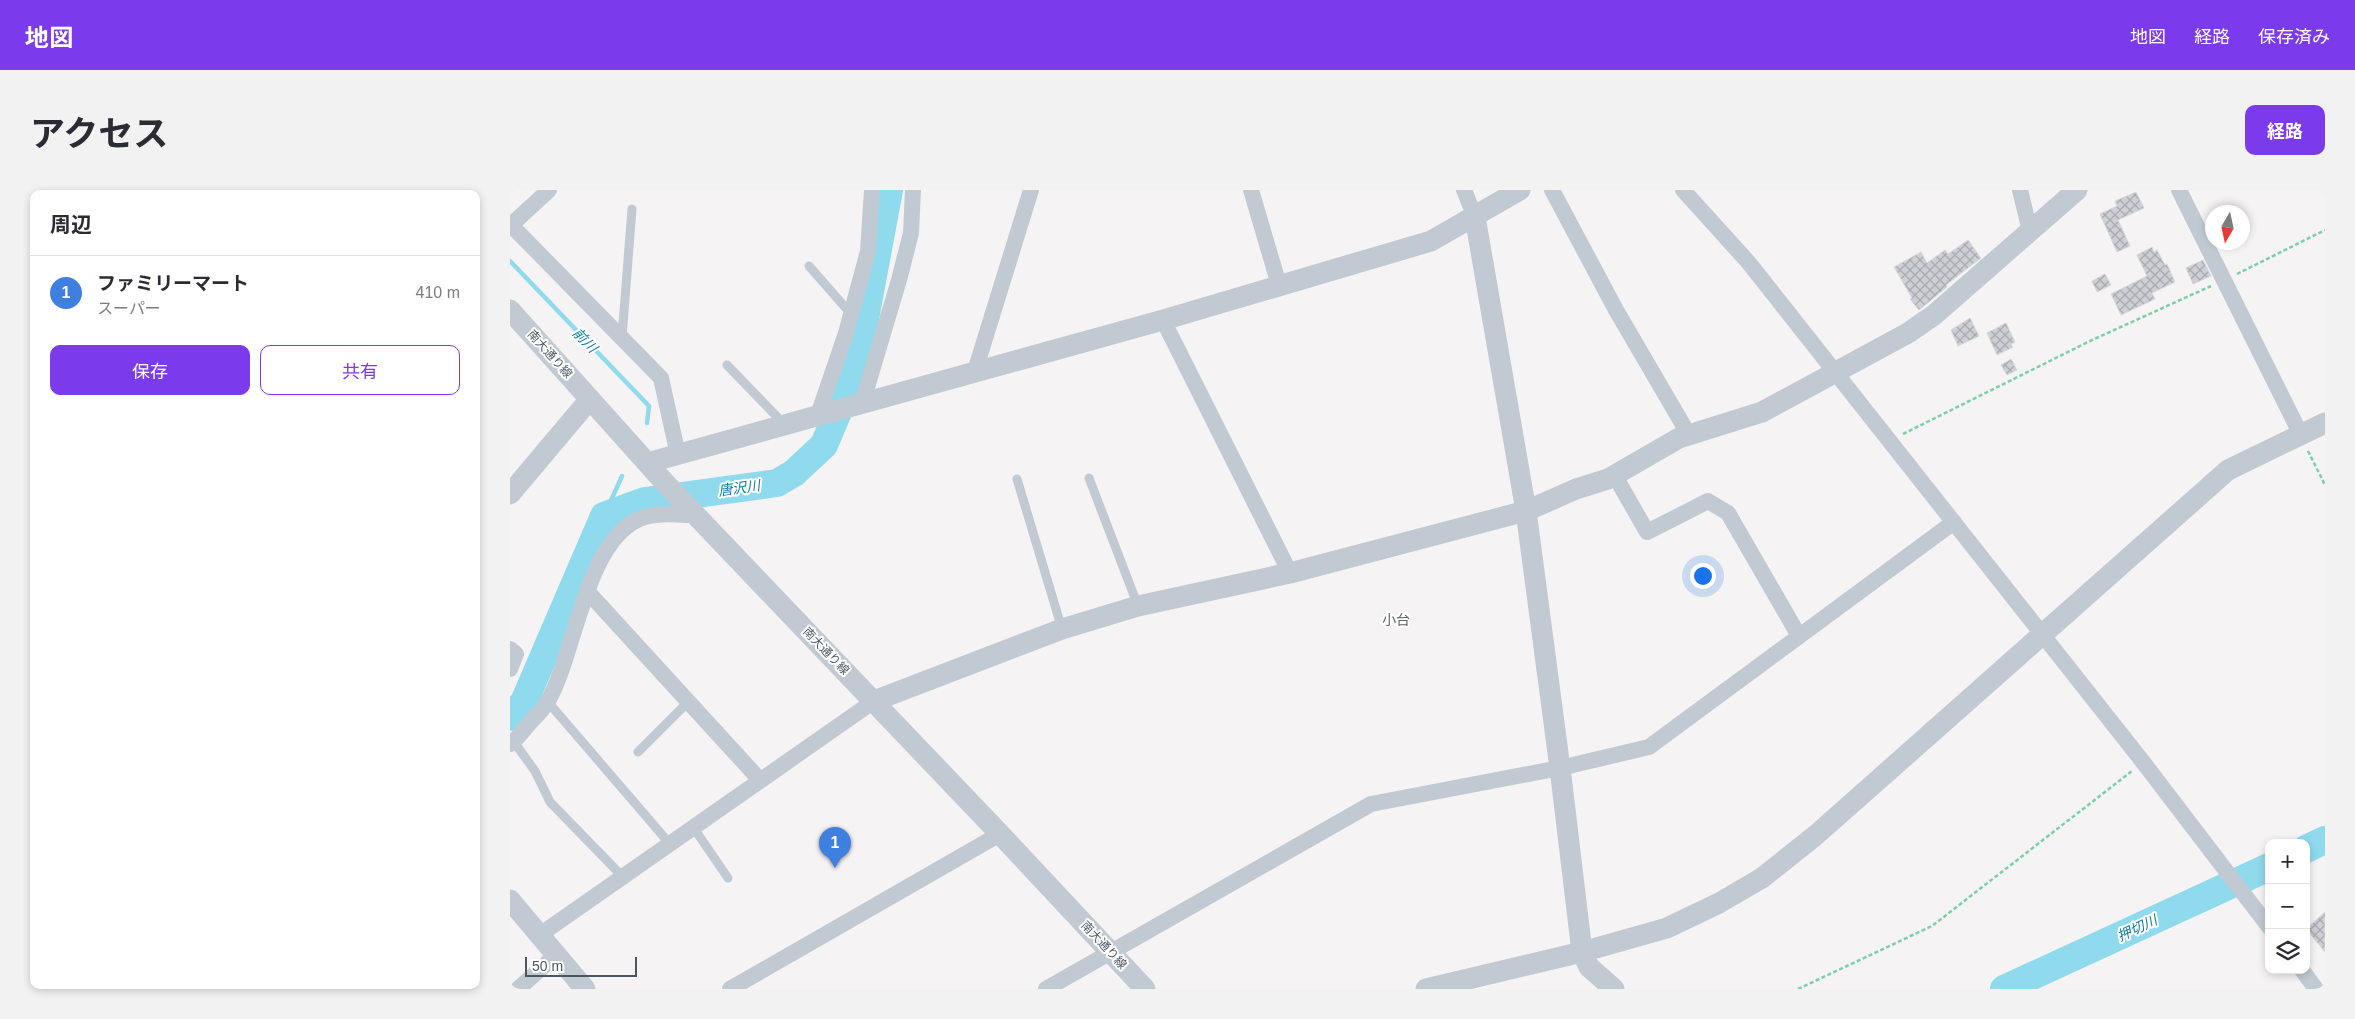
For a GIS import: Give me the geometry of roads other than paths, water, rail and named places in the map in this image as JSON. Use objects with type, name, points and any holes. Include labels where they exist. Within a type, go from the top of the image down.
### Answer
[{"type":"street","points":[[549,190],[511,225],[661,378],[678,455]]},
{"type":"street","points":[[820,414],[868,251],[872,190]]},
{"type":"street","points":[[858,405],[899,280],[911,233],[913,190]]},
{"type":"street","points":[[975,371],[1031,190]]},
{"type":"street","points":[[1251,190],[1279,286]]},
{"type":"street","points":[[1464,190],[1475,217],[1526,511],[1582,952],[1589,967],[1614,989]]},
{"type":"street","points":[[648,463],[1163,320],[1430,241],[1520,190]]},
{"type":"street","points":[[1552,190],[1616,310],[1689,435]]},
{"type":"street","points":[[1683,190],[1749,263],[1836,372],[2143,762],[2265,922]]},
{"type":"street","points":[[2020,190],[2030,231]]},
{"type":"street","points":[[541,934],[874,701],[1062,629],[1138,606],[1290,574],[1526,511],[1615,476],[1679,438],[1762,412],[1908,333],[1934,315],[2077,190]]},
{"type":"street","points":[[2179,190],[2301,434]]},
{"type":"street","name":"南大通り線","points":[[510,310],[691,511],[874,701],[1144,989]]},
{"type":"street","points":[[1163,320],[1290,574]]},
{"type":"street","points":[[510,494],[590,399]]},
{"type":"street","points":[[1426,989],[1582,952],[1667,928],[1719,903],[1762,878],[1816,835],[2228,470],[2325,423]]},
{"type":"street","points":[[1615,476],[1646,532],[1708,501],[1728,513],[1799,636]]},
{"type":"street","points":[[512,743],[548,702],[579,619],[595,569],[608,546],[622,531],[641,518],[691,511]]},
{"type":"street","points":[[1046,989],[1371,804],[1560,768],[1649,747],[1954,522]]},
{"type":"street","points":[[587,592],[760,780]]},
{"type":"street","points":[[510,649],[516,654],[510,669]]},
{"type":"street","points":[[730,989],[1000,834]]},
{"type":"street","points":[[510,900],[541,934],[585,989]]},
{"type":"street","points":[[518,989],[556,955]]},
{"type":"street","points":[[2305,974],[2316,989]]},
{"type":"lane","points":[[622,337],[632,209]]},
{"type":"lane","points":[[809,266],[851,314]]},
{"type":"lane","points":[[727,365],[785,425]]},
{"type":"lane","points":[[1089,478],[1138,606]]},
{"type":"lane","points":[[1017,479],[1062,629]]},
{"type":"lane","points":[[548,702],[670,844]]},
{"type":"lane","points":[[638,752],[688,702]]},
{"type":"lane","points":[[512,743],[535,771],[550,802],[623,877]]},
{"type":"lane","points":[[693,827],[728,878]]},
{"type":"waterway","name":"唐沢川","points":[[510,717],[524,702],[604,516],[645,501],[777,483],[794,473],[824,445],[848,388],[862,335],[889,190]]},
{"type":"waterway","name":"前川","points":[[510,261],[649,406],[647,423]]},
{"type":"waterway","name":"前川","points":[[604,516],[622,476]]},
{"type":"waterway","name":"押切川","points":[[2310,847],[2325,840]]},
{"type":"waterway","name":"押切川","points":[[2004,989],[2265,869]]},
{"type":"place","name":"ファミリーマート","points":[[835,868]]},
{"type":"district","name":"小台","points":[[1396,620]]}]
